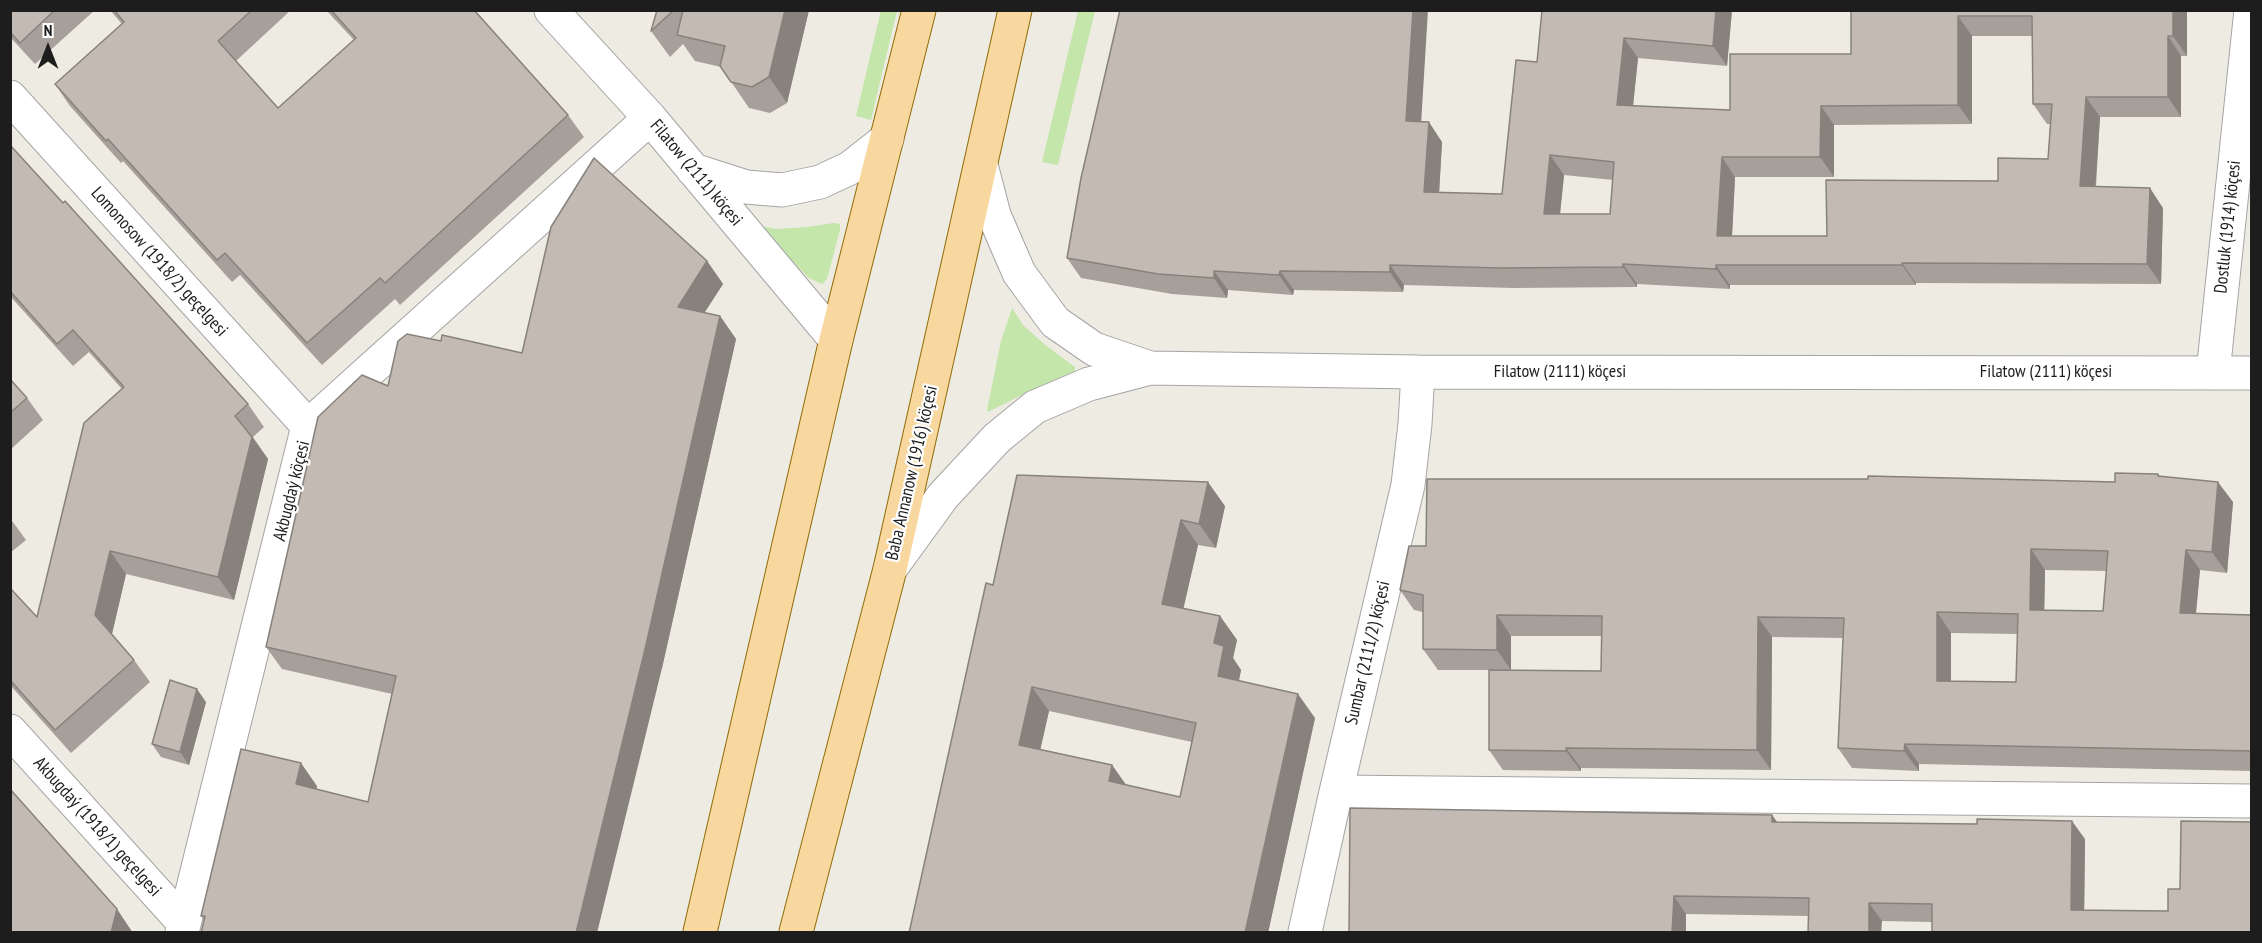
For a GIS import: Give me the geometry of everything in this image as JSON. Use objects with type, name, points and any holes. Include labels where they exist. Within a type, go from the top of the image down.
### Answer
[{"type":"main road","points":[[699,933],[836,340],[919,10]]},
{"type":"main road","name":"Baba Annanow (1916) köçesi","points":[[796,933],[890,569],[1015,10]]},
{"type":"street","name":"Filatow (2111) köçesi","points":[[551,10],[650,118],[836,340]]},
{"type":"street","name":"Dostluk (1914) köçesi","points":[[2213,372],[2251,10]]},
{"type":"street","name":"Lomonosow (1918/2) geçelgesi","points":[[10,97],[308,426]]},
{"type":"street","name":"Akbugdaý köçesi","points":[[183,928],[308,426],[650,118]]},
{"type":"street","points":[[693,170],[746,187],[782,190],[820,182],[850,168],[886,139]]},
{"type":"street","name":"Filatow (2111) köçesi","points":[[981,165],[994,215],[1018,273],[1055,322],[1094,349],[1150,368],[1418,372],[2252,372]]},
{"type":"street","points":[[890,569],[943,496],[997,438],[1035,407],[1089,384],[1150,368]]},
{"type":"street","name":"Sumbar (2111/2) köçesi","points":[[1305,933],[1408,485],[1418,372]]},
{"type":"street","name":"Akbugdaý (1918/1) geçelgesi","points":[[10,731],[183,928]]},
{"type":"street","points":[[1336,792],[2252,801]]},
{"type":"green space","points":[[881,10],[897,11],[871,120],[856,116]]},
{"type":"green space","points":[[1078,11],[1095,11],[1058,165],[1042,162]]},
{"type":"green space","points":[[840,224],[840,230],[827,279],[822,284],[809,278],[762,231],[762,227],[776,229]]},
{"type":"green space","points":[[1012,308],[1023,325],[1075,367],[1075,371],[1073,374],[1038,387],[988,412],[1001,341]]},
{"type":"building","points":[[10,10],[55,10],[20,43],[10,32]]},
{"type":"building","points":[[114,10],[252,10],[218,41],[278,108],[356,38],[331,10],[474,10],[568,115],[385,283],[380,278],[307,343],[225,253],[217,260],[55,84],[124,22]]},
{"type":"building","points":[[657,10],[674,10],[651,31]]},
{"type":"building","points":[[683,10],[785,10],[769,77],[752,87],[731,82],[720,66],[725,46],[677,35]]},
{"type":"building","points":[[1120,10],[1413,10],[1406,121],[1429,122],[1424,192],[1502,194],[1516,60],[1537,62],[1542,10],[1716,10],[1713,46],[1624,38],[1617,105],[1730,110],[1730,54],[1851,54],[1851,10],[2173,10],[2173,36],[2168,36],[2168,97],[2086,97],[2080,186],[2150,188],[2147,264],[1716,265],[1716,269],[1623,264],[1623,267],[1500,268],[1390,265],[1390,272],[1280,271],[1279,275],[1214,271],[1214,278],[1158,274],[1067,258],[1081,178]],"holes":[[[1958,16],[2032,16],[2033,104],[2052,104],[2048,159],[1998,158],[1998,181],[1826,180],[1827,236],[1717,236],[1722,157],[1820,157],[1821,106],[1958,105]],[[1550,155],[1614,162],[1610,214],[1544,214]]]},
{"type":"building","points":[[10,145],[63,203],[65,201],[248,404],[235,416],[252,437],[218,577],[110,551],[95,615],[134,660],[55,730],[10,680],[10,588],[37,617],[84,423],[124,387],[73,330],[57,344],[10,291]]},
{"type":"building","points":[[594,158],[707,261],[678,307],[720,316],[646,645],[576,933],[201,933],[205,916],[201,916],[241,749],[301,763],[296,784],[368,802],[396,676],[266,647],[318,417],[362,375],[388,386],[398,341],[407,334],[441,341],[442,335],[522,353],[551,227]]},
{"type":"building","points":[[10,379],[27,398],[10,413]]},
{"type":"building","points":[[2115,473],[2158,474],[2158,476],[2218,482],[2212,552],[2186,550],[2180,613],[2252,615],[2252,751],[1905,744],[1904,751],[1838,748],[1844,618],[1758,617],[1757,750],[1566,748],[1566,751],[1489,750],[1489,670],[1601,671],[1602,616],[1497,615],[1497,650],[1423,649],[1423,595],[1400,590],[1409,546],[1426,546],[1427,479],[1868,479],[1868,476],[2115,482]],"holes":[[[2031,549],[2108,551],[2103,611],[2030,610]],[[1937,612],[2018,614],[2016,682],[1937,681]]]},
{"type":"building","points":[[1017,475],[1208,482],[1199,524],[1181,520],[1162,604],[1220,616],[1214,643],[1224,646],[1218,676],[1298,694],[1245,933],[909,933],[986,583],[993,585]],"holes":[[[1032,687],[1196,723],[1180,797],[1109,781],[1112,765],[1019,745]]]},
{"type":"building","points":[[170,680],[197,689],[180,752],[152,744]]},
{"type":"building","points":[[10,789],[117,909],[111,933],[10,933]]},
{"type":"building","points":[[1350,808],[1772,815],[1772,822],[1977,824],[1977,819],[2072,821],[2071,910],[2168,911],[2168,889],[2180,889],[2181,821],[2252,822],[2252,933],[1932,933],[1932,904],[1869,903],[1869,933],[1808,933],[1809,898],[1674,896],[1672,933],[1349,933]]}]
